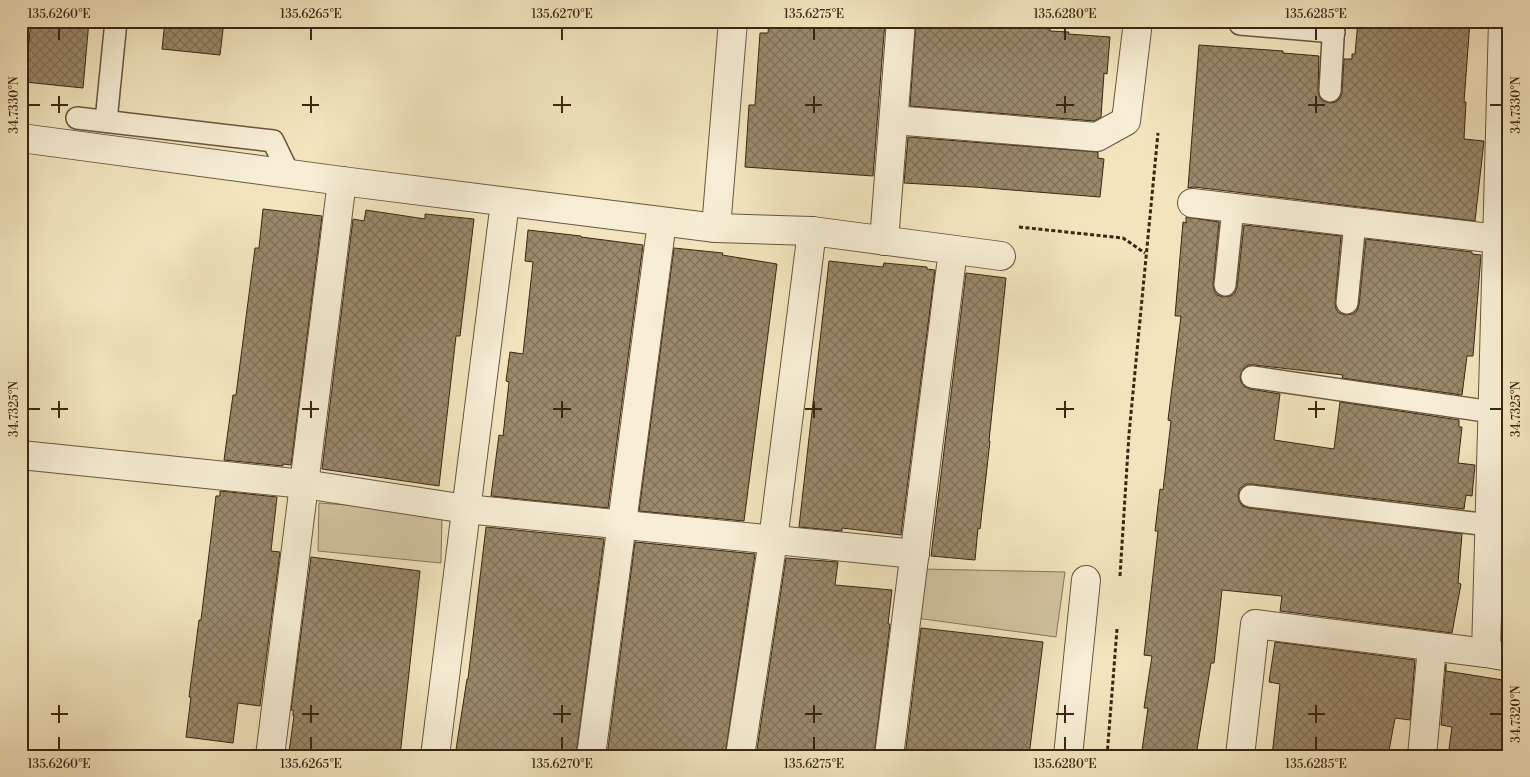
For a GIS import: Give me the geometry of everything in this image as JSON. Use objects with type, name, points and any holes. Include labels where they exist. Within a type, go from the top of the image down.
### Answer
[{"type":"street","points":[[716,228],[733,21]]},
{"type":"street","points":[[884,241],[901,21]]},
{"type":"street","points":[[894,120],[1097,137],[1126,121],[1138,21]]},
{"type":"street","points":[[1240,756],[1255,624],[1498,655],[1490,525],[1492,412],[1502,300],[1498,239],[1504,186],[1503,21]]},
{"type":"street","points":[[21,138],[342,182],[662,222],[716,228],[812,231],[1001,256]]},
{"type":"street","points":[[270,756],[342,182]]},
{"type":"street","points":[[435,756],[505,202]]},
{"type":"street","points":[[1192,203],[1498,239]]},
{"type":"street","points":[[591,756],[662,222]]},
{"type":"street","points":[[740,756],[773,540],[812,231]]},
{"type":"street","points":[[889,756],[953,250]]},
{"type":"street","points":[[21,455],[304,484],[466,509],[915,554]]},
{"type":"street","points":[[1068,756],[1086,580]]},
{"type":"street","points":[[1422,756],[1432,647]]},
{"type":"lane","points":[[106,121],[116,21]]},
{"type":"lane","points":[[1240,24],[1334,27],[1330,91]]},
{"type":"lane","points":[[77,118],[273,141],[289,174]]},
{"type":"lane","points":[[1225,285],[1233,208]]},
{"type":"lane","points":[[1347,303],[1355,222]]},
{"type":"lane","points":[[1252,377],[1492,412]]},
{"type":"lane","points":[[1250,496],[1490,525]]},
{"type":"path","points":[[1120,582],[1129,434],[1158,130]]},
{"type":"path","points":[[1107,756],[1117,622]]},
{"type":"shaded area","points":[[319,503],[442,512],[441,563],[318,551]]},
{"type":"shaded area","points":[[922,569],[1065,572],[1056,637],[916,618]]},
{"type":"building","points":[[31,21],[89,21],[83,88],[25,82]]},
{"type":"building","points":[[165,21],[224,21],[220,55],[162,49]]},
{"type":"building","points":[[769,21],[885,21],[873,176],[745,167],[749,105],[755,105],[760,33],[768,33]]},
{"type":"building","points":[[916,21],[993,21],[992,23],[1069,32],[1068,34],[1110,37],[1107,74],[1104,73],[1101,117],[1094,121],[910,106]]},
{"type":"building","points":[[1358,21],[1470,21],[1464,102],[1466,102],[1464,139],[1484,141],[1475,221],[1194,187],[1188,188],[1199,45],[1283,51],[1283,53],[1319,56],[1319,96],[1323,101],[1330,103],[1336,102],[1341,97],[1344,59],[1352,59],[1352,54],[1355,54]]},
{"type":"building","points":[[908,137],[1098,152],[1098,158],[1104,159],[1100,197],[904,183]]},
{"type":"building","points":[[263,209],[322,216],[291,465],[283,464],[283,466],[224,460],[233,395],[236,395],[255,248],[259,248]]},
{"type":"building","points":[[366,210],[425,219],[425,214],[474,219],[460,336],[456,336],[439,486],[322,469],[353,219],[364,221]]},
{"type":"building","points":[[1186,217],[1219,222],[1213,284],[1217,295],[1223,297],[1231,296],[1235,293],[1237,287],[1244,225],[1341,236],[1335,302],[1339,313],[1345,315],[1353,314],[1357,311],[1359,305],[1366,239],[1472,252],[1472,254],[1481,255],[1473,356],[1467,356],[1462,395],[1342,378],[1343,375],[1254,365],[1248,365],[1243,369],[1240,376],[1241,382],[1245,387],[1280,394],[1274,440],[1334,449],[1340,402],[1459,420],[1459,427],[1462,427],[1458,463],[1475,465],[1472,496],[1466,495],[1464,509],[1252,484],[1246,484],[1240,488],[1238,495],[1242,506],[1248,508],[1462,534],[1458,583],[1461,584],[1452,633],[1280,611],[1282,596],[1222,590],[1214,663],[1211,663],[1196,756],[1142,750],[1148,708],[1144,708],[1152,656],[1144,655],[1158,531],[1155,531],[1160,489],[1163,490],[1171,421],[1168,420],[1181,316],[1175,316],[1183,222],[1186,223]]},
{"type":"building","points":[[528,230],[643,245],[608,508],[491,496],[499,435],[503,436],[509,382],[506,381],[510,352],[523,354],[533,262],[525,261]]},
{"type":"building","points":[[674,248],[723,253],[722,255],[777,264],[744,521],[639,511]]},
{"type":"building","points":[[829,261],[883,267],[884,263],[927,267],[927,269],[935,270],[901,535],[842,528],[842,531],[799,527]]},
{"type":"building","points":[[966,273],[1006,278],[990,441],[975,560],[931,556]]},
{"type":"building","points":[[220,491],[277,497],[271,551],[280,552],[260,706],[238,703],[233,743],[186,737],[191,697],[189,697],[199,620],[201,620],[216,496],[220,496]]},
{"type":"building","points":[[486,527],[604,539],[576,756],[455,756],[468,679]]},
{"type":"building","points":[[635,542],[755,554],[725,756],[607,756]]},
{"type":"building","points":[[311,557],[420,571],[400,756],[315,756],[289,752],[294,716],[293,710],[291,710]]},
{"type":"building","points":[[786,558],[838,562],[835,585],[892,590],[888,624],[890,624],[874,756],[756,756]]},
{"type":"building","points":[[921,628],[1043,642],[1029,756],[905,756]]},
{"type":"building","points":[[1275,642],[1415,660],[1410,720],[1395,718],[1388,756],[1272,756],[1280,684],[1269,682]]},
{"type":"building","points":[[1446,664],[1446,671],[1509,681],[1509,756],[1448,756],[1452,727],[1441,725]]}]
